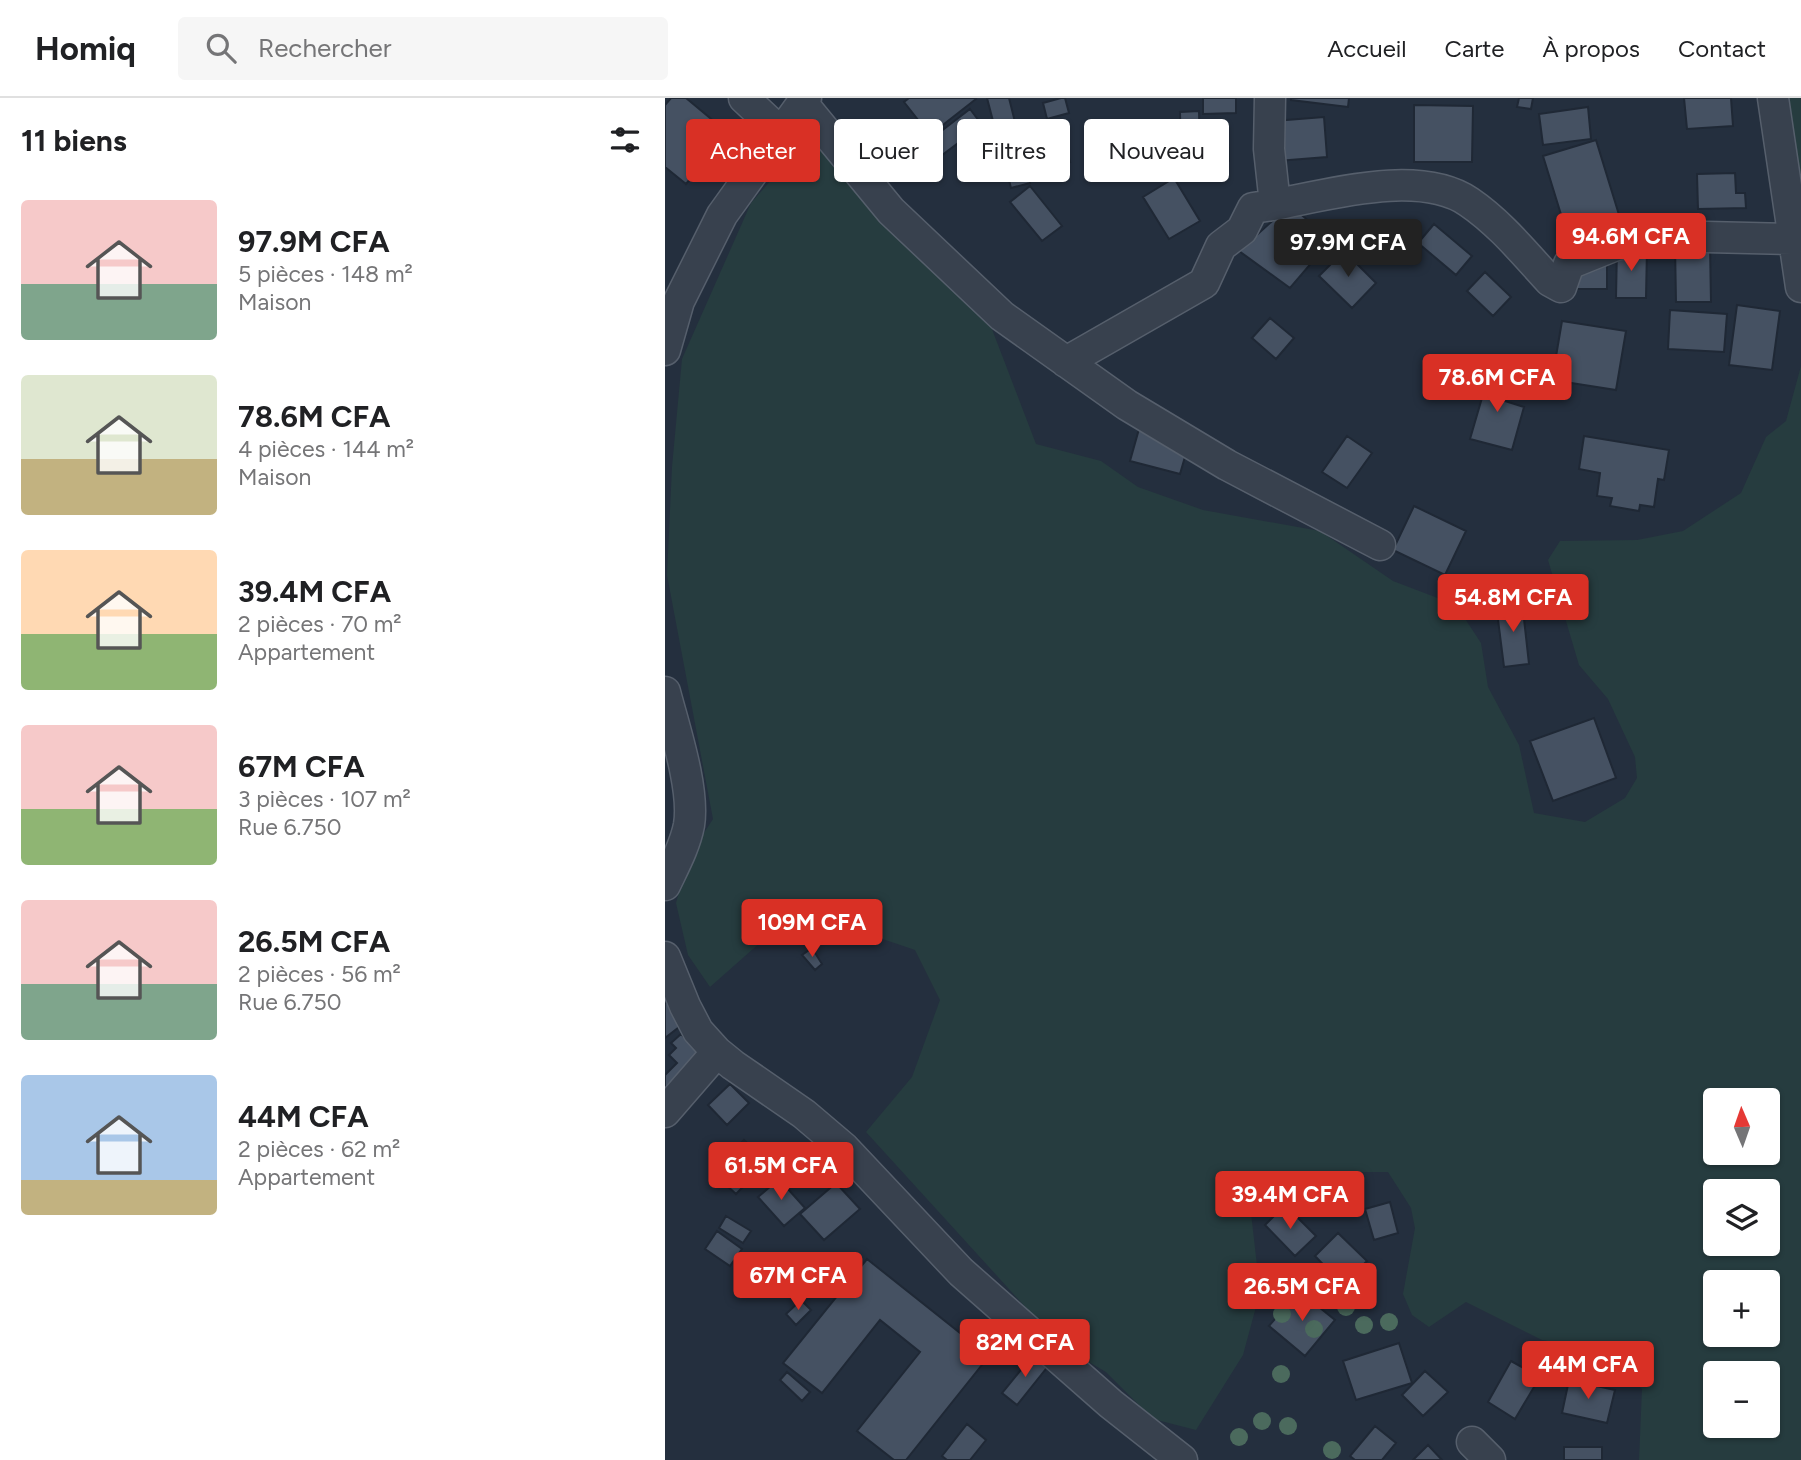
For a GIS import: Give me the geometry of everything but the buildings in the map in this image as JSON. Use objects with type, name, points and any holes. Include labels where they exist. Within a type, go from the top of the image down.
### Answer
[{"type":"street","points":[[744,98],[766,119]]},
{"type":"street","points":[[1270,98],[1269,149],[1275,195],[1273,205]]},
{"type":"street","points":[[1773,98],[1801,287]]},
{"type":"street","points":[[790,119],[804,100],[891,211],[1002,316],[1127,405],[1227,465],[1380,545]]},
{"type":"street","points":[[665,350],[672,298],[745,182]]},
{"type":"street","points":[[1066,362],[1204,284],[1221,246],[1242,230],[1253,208],[1355,190],[1406,185],[1436,188],[1467,200],[1487,216],[1550,281],[1561,287],[1569,264],[1616,245],[1665,236],[1793,239]]},
{"type":"street","points":[[665,692],[690,796],[689,824],[665,885]]},
{"type":"street","points":[[665,957],[698,1031],[717,1052],[804,1114],[844,1148],[961,1272],[1111,1404],[1182,1460]]},
{"type":"street","points":[[665,1112],[717,1052]]},
{"type":"green space","points":[[1786,98],[1801,98],[1801,176]]},
{"type":"green space","points":[[820,150],[834,162],[834,182],[859,183],[990,324],[1036,444],[1101,461],[1138,487],[1203,510],[1320,531],[1393,581],[1456,605],[1481,643],[1488,687],[1519,745],[1534,813],[1585,822],[1625,798],[1637,778],[1635,757],[1608,699],[1579,665],[1548,560],[1560,541],[1637,540],[1683,531],[1741,493],[1766,437],[1786,421],[1801,366],[1801,1460],[1639,1460],[1642,1389],[1587,1348],[1542,1340],[1466,1302],[1429,1327],[1412,1315],[1403,1294],[1415,1228],[1411,1208],[1388,1172],[1299,1172],[1256,1184],[1250,1204],[1260,1292],[1243,1355],[1196,1430],[1153,1419],[1106,1372],[1060,1345],[866,1132],[912,1077],[940,1000],[915,950],[797,910],[710,987],[688,955],[676,903],[689,856],[713,819],[667,575],[672,467],[682,359],[751,203],[769,182],[820,182]]}]
